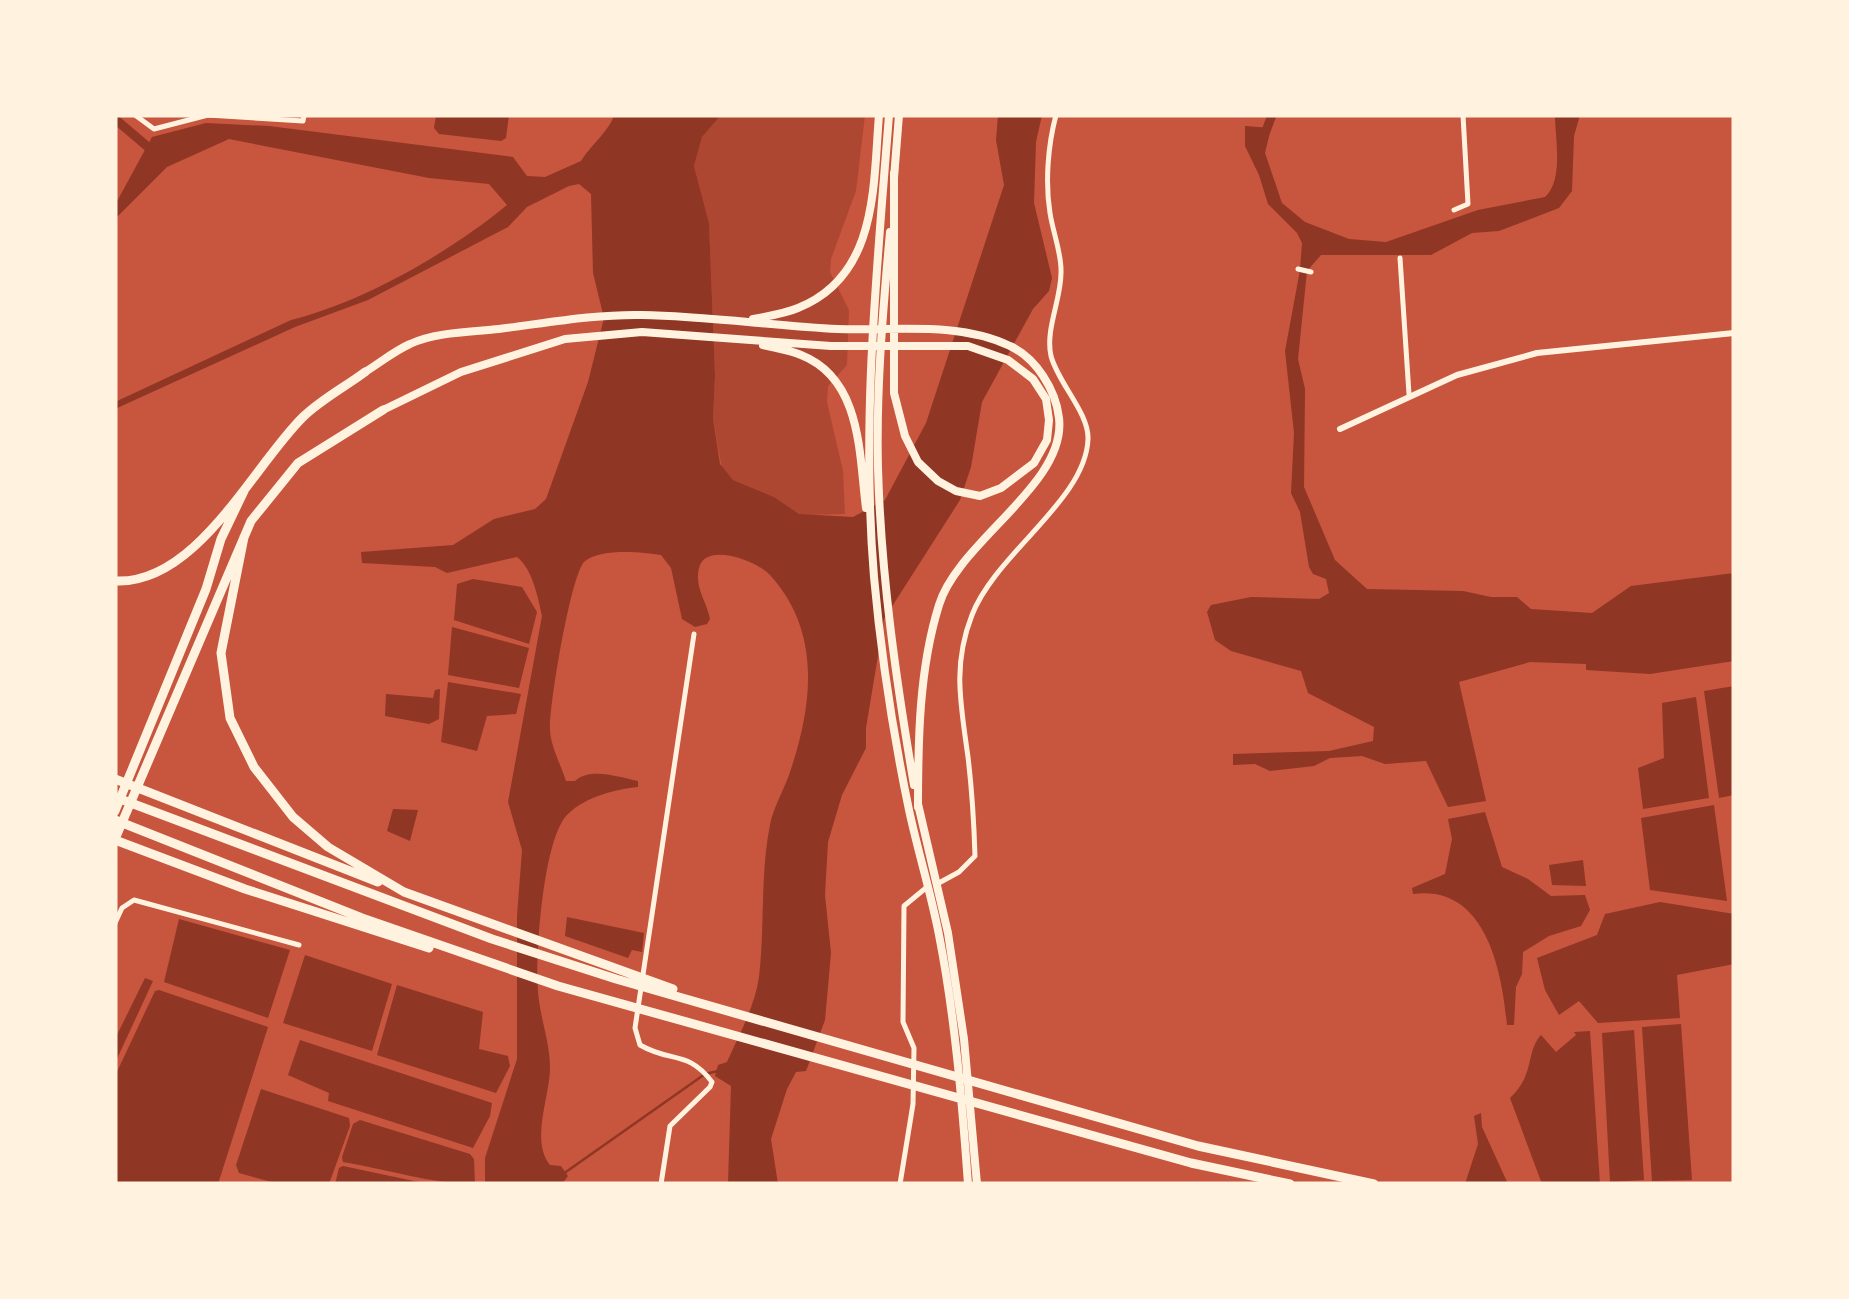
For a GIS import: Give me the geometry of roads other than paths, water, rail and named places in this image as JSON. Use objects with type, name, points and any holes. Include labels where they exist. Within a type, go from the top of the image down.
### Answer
[{"type":"highway","points":[[115,581],[158,574],[187,553],[306,414],[365,372]]},
{"type":"highway","points":[[383,410],[298,463],[252,521],[115,839],[262,894],[558,986],[1191,1162],[1290,1184]]},
{"type":"highway","points":[[115,811],[206,589],[220,539],[244,491]]},
{"type":"highway","points":[[244,537],[220,653],[230,718],[254,767],[293,817],[328,847],[404,892]]},
{"type":"highway","points":[[115,779],[404,892],[753,1018]]},
{"type":"highway","points":[[115,796],[492,940],[1198,1146],[1374,1184]]},
{"type":"highway","points":[[115,820],[362,918],[558,986]]},
{"type":"main road","points":[[742,322],[798,308],[842,280],[860,250],[870,222],[880,115]]},
{"type":"main road","points":[[874,577],[868,465],[869,362],[889,115]]},
{"type":"main road","points":[[899,115],[879,363],[878,466],[890,629],[955,1041],[968,1184]]},
{"type":"main road","points":[[383,410],[461,372],[564,340],[642,332],[832,346],[968,346],[1008,360],[1033,380],[1046,398],[1049,420],[1047,440],[1034,463],[1017,478],[980,496],[956,491],[938,481],[918,462],[904,436],[894,393],[894,174]]},
{"type":"main road","points":[[365,372],[412,342],[563,320],[641,315],[836,329],[970,332],[1013,346],[1039,369],[1055,397],[1060,422],[1056,447],[1025,493],[963,564],[940,602],[924,684],[918,741],[918,807]]},
{"type":"main road","points":[[739,339],[802,355],[828,371],[846,395],[856,425],[887,687],[964,1038],[977,1184]]},
{"type":"street","points":[[135,115],[154,129],[208,116],[304,118]]},
{"type":"street","points":[[900,1184],[913,1104],[914,1048],[903,1022],[904,906],[932,885],[960,872],[975,856],[968,759],[958,696],[961,654],[972,614],[988,582],[1057,507],[1074,480],[1088,441],[1086,424],[1056,376],[1049,349],[1062,272],[1049,210],[1049,140],[1056,115]]},
{"type":"street","points":[[1454,210],[1468,204],[1463,115]]},
{"type":"street","points":[[1400,258],[1410,394]]},
{"type":"street","points":[[1298,269],[1311,272]]},
{"type":"street","points":[[1340,428],[1457,375],[1536,354],[1734,332]]},
{"type":"street","points":[[661,1184],[670,1126],[712,1082],[695,1062],[655,1054],[640,1045],[635,1028],[694,634]]},
{"type":"street","points":[[115,922],[122,908],[134,900],[299,946]]},
{"type":"waterway","points":[[1264,136],[1272,115]]},
{"type":"waterway","points":[[115,119],[155,153]]},
{"type":"waterway","points":[[563,1174],[705,1074],[718,1071]]}]
